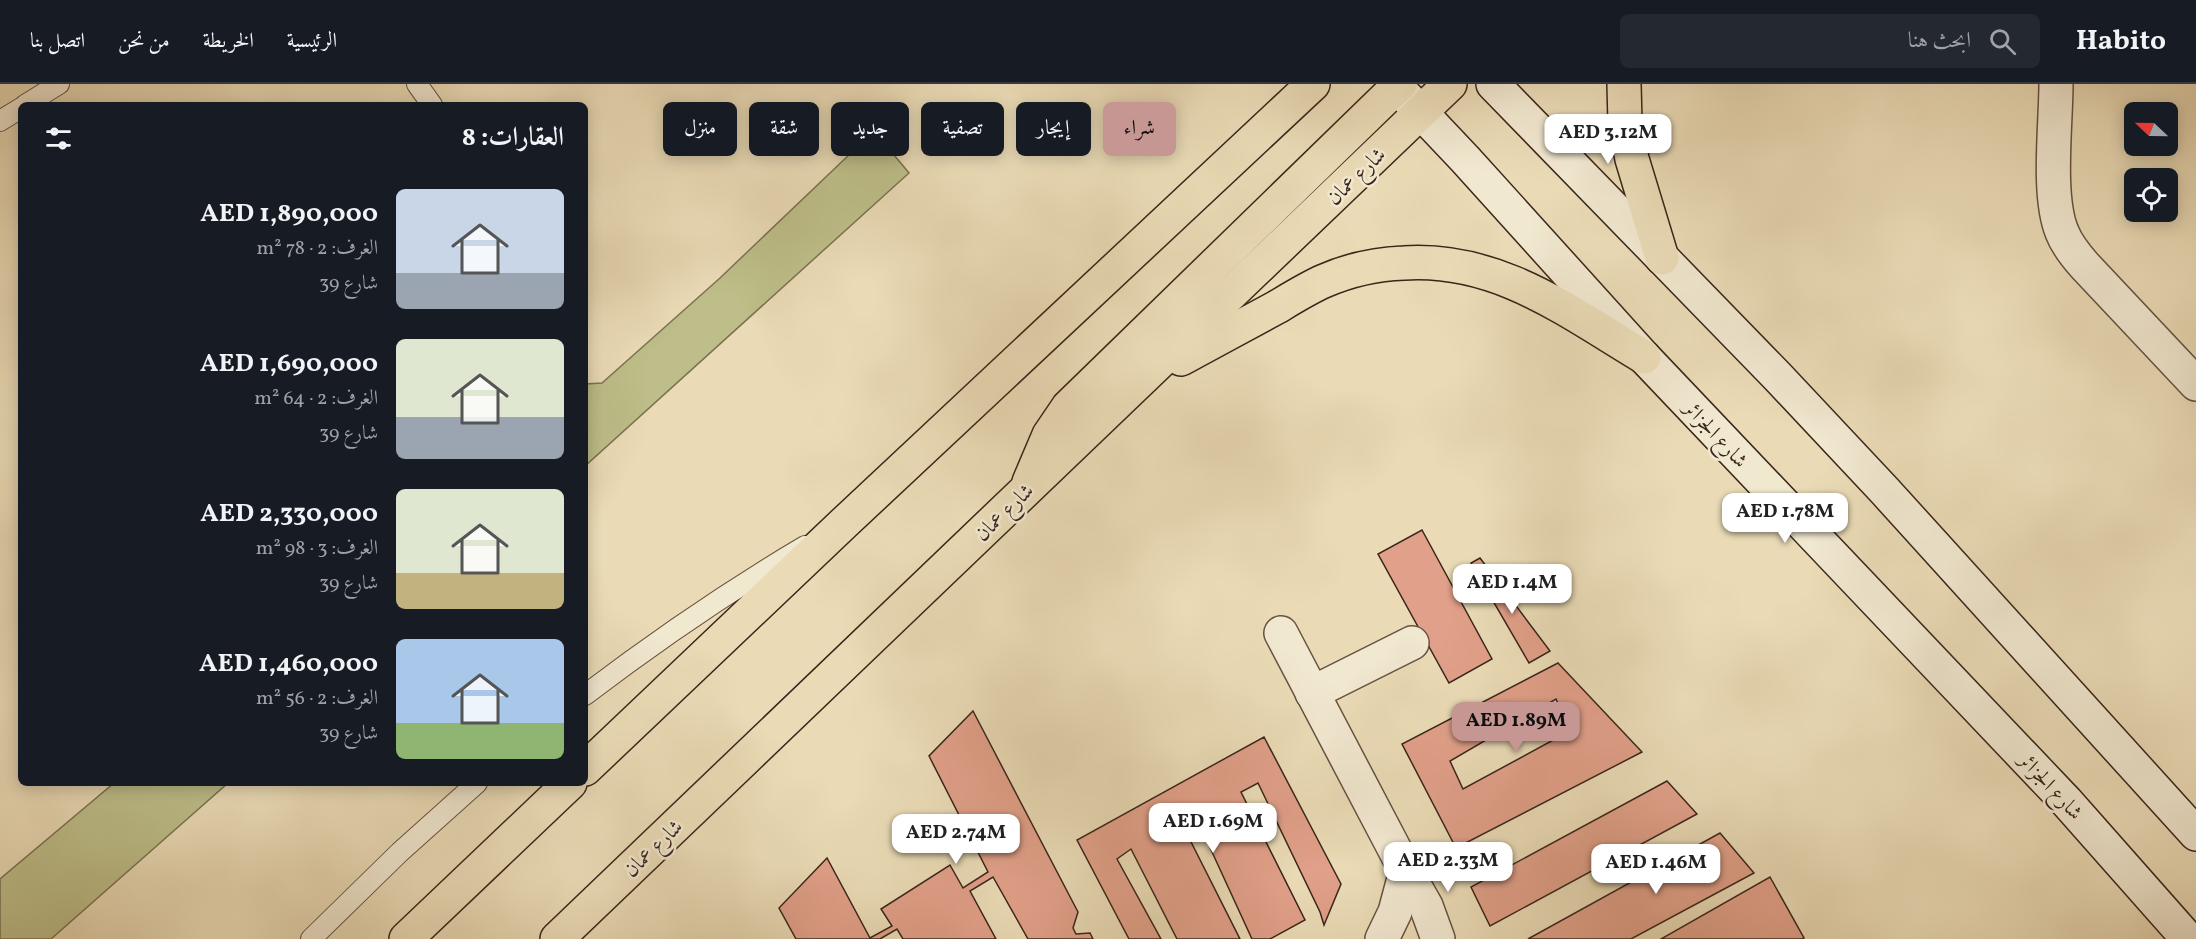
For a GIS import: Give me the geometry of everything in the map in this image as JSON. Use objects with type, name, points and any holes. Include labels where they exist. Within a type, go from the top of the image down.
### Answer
[{"type":"main road","points":[[588,766],[1312,84]]},
{"type":"main road","name":"شارع عمان","points":[[557,939],[1142,380],[1406,90],[1450,84]]},
{"type":"main road","points":[[1493,84],[1893,500],[2196,834]]},
{"type":"main road","points":[[1624,84],[1625,123],[1632,159],[1662,258]]},
{"type":"main road","points":[[2056,84],[2054,192],[2056,212],[2062,232],[2072,250],[2085,266],[2196,384]]},
{"type":"main road","points":[[1025,492],[1049,435],[1068,407],[1406,90]]},
{"type":"main road","name":"شارع الجزائر","points":[[1406,90],[1644,357],[2067,801],[2188,939]]},
{"type":"main road","points":[[1142,380],[1324,281],[1355,270],[1388,264],[1420,262],[1474,268],[1504,278],[1541,295],[1644,357]]},
{"type":"main road","points":[[1281,633],[1426,906],[1438,939]]},
{"type":"main road","points":[[1312,693],[1413,644]]},
{"type":"main road","points":[[406,939],[567,786]]},
{"type":"main road","points":[[1384,939],[1395,912],[1406,871]]},
{"type":"main road","points":[[1384,939],[1400,936],[1419,939]]},
{"type":"lane","points":[[30,102],[59,84]]},
{"type":"lane","points":[[417,84],[430,102]]},
{"type":"lane","points":[[0,121],[18,110]]},
{"type":"lane","points":[[588,693],[641,652],[707,607],[844,523]]},
{"type":"lane","points":[[311,939],[400,852],[474,786]]},
{"type":"green space","points":[[848,156],[895,156],[909,173],[588,463],[588,384],[602,383],[720,278]]},
{"type":"green space","points":[[110,786],[225,786],[51,939],[0,939],[0,879]]},
{"type":"building","points":[[1422,530],[1492,659],[1449,683],[1378,554]]},
{"type":"building","points":[[1480,558],[1550,651],[1529,663],[1471,563]]},
{"type":"building","points":[[1558,663],[1642,752],[1456,848],[1402,744]],"holes":[[[1556,699],[1570,731],[1463,789],[1450,761]]]},
{"type":"building","points":[[973,711],[1078,912],[1073,928],[1076,934],[1090,933],[1093,939],[1028,939],[993,877],[970,891],[996,939],[903,939],[897,929],[880,939],[796,939],[779,908],[827,858],[870,938],[892,926],[881,909],[950,865],[963,888],[988,872],[929,756]]},
{"type":"building","points":[[1264,737],[1341,884],[1324,925],[1320,912],[1258,783],[1241,792],[1305,920],[1270,939],[1252,939],[1195,815],[1181,822],[1240,939],[1177,939],[1131,849],[1117,859],[1161,939],[1129,939],[1077,840]]},
{"type":"building","points":[[1667,781],[1697,814],[1490,926],[1471,887]]},
{"type":"building","points":[[1720,833],[1754,873],[1631,939],[1528,939]]},
{"type":"building","points":[[1770,877],[1804,938],[1661,939]]}]
